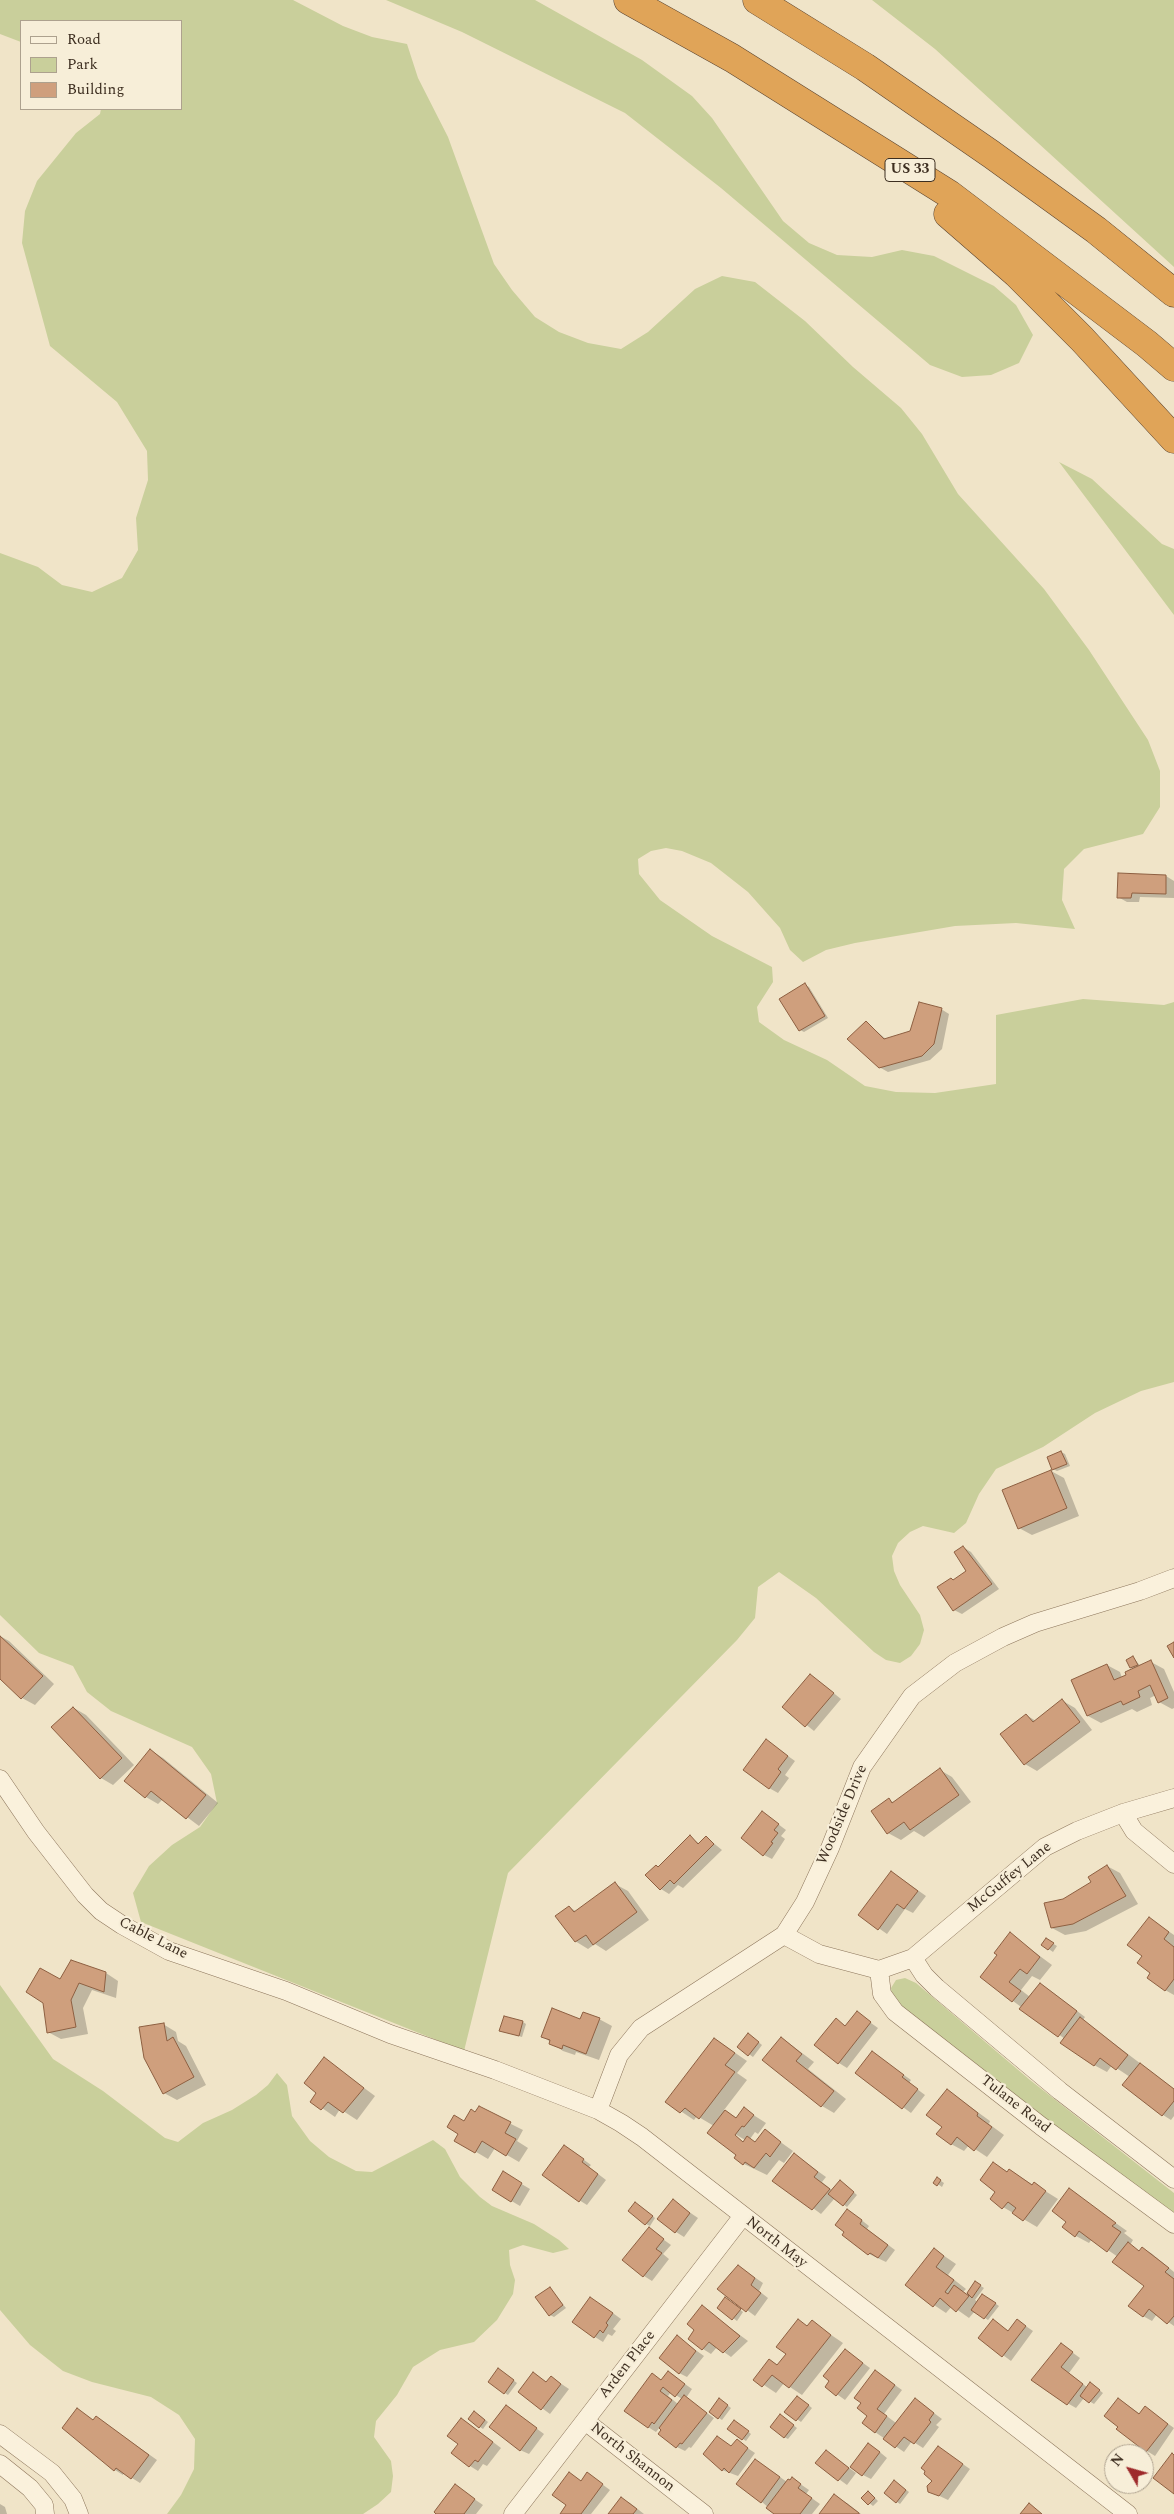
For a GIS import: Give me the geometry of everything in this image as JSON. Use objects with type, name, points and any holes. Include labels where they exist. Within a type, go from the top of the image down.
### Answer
[{"type":"highway","name":"US 33","points":[[628,0],[732,58],[949,194],[1147,344],[1174,367]]},
{"type":"highway","points":[[757,0],[865,67],[991,154],[1096,230],[1174,294]]},
{"type":"highway","points":[[868,144],[1017,274],[1082,339],[1174,439]]},
{"type":"street","name":"Woodside Drive","points":[[598,2110],[619,2055],[641,2028],[784,1935],[805,1902],[830,1848],[849,1794],[862,1767],[912,1696],[955,1663],[1003,1637],[1035,1623],[1140,1591],[1174,1578]]},
{"type":"street","name":"Cable Lane","points":[[0,1779],[36,1832],[85,1895],[101,1911],[122,1925],[169,1951],[286,1991],[390,2034]]},
{"type":"street","name":"McGuffey Lane","points":[[913,1958],[1045,1847],[1077,1831],[1123,1813],[1174,1798]]},
{"type":"street","points":[[1123,1813],[1134,1832],[1174,1864]]},
{"type":"street","points":[[784,1935],[819,1954],[879,1970],[913,1958],[924,1975],[937,1988],[1060,2091],[1174,2179]]},
{"type":"street","name":"Tulane Road","points":[[879,1970],[882,1994],[895,2012],[1041,2126],[1174,2224]]},
{"type":"street","name":"North May","points":[[390,2034],[495,2070],[598,2110],[642,2138],[1128,2514]]},
{"type":"street","name":"Arden Place","points":[[513,2514],[742,2217]]},
{"type":"street","name":"North Shannon","points":[[585,2421],[704,2514]]},
{"type":"street","points":[[0,2434],[52,2473],[73,2499],[79,2514]]},
{"type":"street","points":[[0,2464],[30,2488],[44,2506],[45,2514]]},
{"type":"green space","points":[[0,0],[293,0],[343,26],[372,37],[407,44],[418,78],[448,137],[494,264],[512,290],[535,317],[559,332],[588,343],[621,349],[648,332],[695,289],[722,276],[755,282],[805,321],[853,367],[901,408],[922,434],[958,494],[1044,589],[1089,650],[1148,740],[1160,771],[1160,807],[1143,834],[1084,849],[1064,869],[1062,900],[1075,929],[1016,923],[955,926],[855,943],[826,950],[803,962],[790,950],[780,928],[748,892],[711,863],[682,851],[666,848],[651,851],[638,859],[639,874],[660,900],[712,936],[772,967],[773,982],[757,1007],[759,1022],[784,1040],[827,1060],[865,1086],[896,1092],[935,1093],[996,1084],[996,1015],[1083,999],[1164,1005],[1174,1002],[1174,1382],[1141,1391],[1095,1413],[1043,1447],[996,1469],[979,1494],[966,1523],[954,1533],[923,1526],[910,1532],[898,1543],[892,1556],[894,1571],[900,1585],[920,1615],[924,1630],[920,1644],[911,1656],[900,1663],[886,1660],[874,1652],[816,1598],[779,1572],[758,1587],[755,1618],[737,1640],[508,1873],[464,2051],[141,1922],[133,1893],[149,1866],[172,1845],[200,1827],[217,1803],[211,1774],[192,1747],[111,1711],[87,1692],[73,1666],[39,1653],[0,1615],[0,553],[38,567],[62,585],[92,592],[122,578],[138,550],[136,518],[148,480],[147,451],[117,402],[50,346],[22,243],[25,211],[37,181],[76,133],[100,114],[101,110],[182,110],[182,20],[20,20],[20,42],[0,34]]},
{"type":"green space","points":[[386,0],[535,0],[642,60],[692,96],[712,118],[783,221],[809,243],[837,255],[872,257],[902,250],[934,256],[994,286],[1016,305],[1033,335],[1019,363],[991,375],[962,377],[930,365],[721,188],[625,113],[462,32]]},
{"type":"green space","points":[[872,0],[1174,0],[1174,267],[935,49]]},
{"type":"green space","points":[[1059,462],[1092,479],[1162,544],[1174,549],[1174,615]]},
{"type":"green space","points":[[905,1978],[916,1983],[1030,2080],[1174,2193],[1174,2219],[892,2000],[891,1988],[896,1980]]},
{"type":"green space","points":[[0,1985],[53,2059],[103,2091],[165,2138],[178,2142],[203,2123],[232,2110],[256,2095],[268,2085],[277,2073],[287,2085],[292,2116],[310,2141],[329,2157],[356,2171],[372,2172],[433,2140],[445,2149],[460,2177],[480,2197],[492,2206],[534,2224],[559,2240],[569,2249],[553,2253],[523,2245],[509,2250],[510,2265],[515,2280],[513,2294],[497,2320],[474,2342],[440,2350],[413,2367],[397,2395],[376,2421],[374,2437],[391,2461],[393,2476],[391,2492],[378,2504],[363,2514],[167,2514],[181,2495],[194,2469],[195,2439],[179,2415],[151,2397],[92,2382],[63,2371],[30,2345],[0,2310]]},
{"type":"building","points":[[1118,873],[1166,875],[1166,894],[1132,893],[1131,898],[1117,898]]},
{"type":"building","points":[[805,983],[825,1016],[799,1031],[779,999]]},
{"type":"building","points":[[919,1002],[942,1008],[934,1044],[922,1056],[879,1068],[847,1039],[866,1021],[884,1039],[910,1031]]},
{"type":"building","points":[[1061,1451],[1067,1464],[1052,1470],[1047,1457]]},
{"type":"building","points":[[1051,1470],[1067,1508],[1018,1529],[1002,1490]]},
{"type":"building","points":[[963,1546],[992,1584],[953,1611],[937,1587],[951,1578],[953,1580],[966,1571],[954,1552]]},
{"type":"building","points":[[0,1636],[43,1676],[21,1699],[0,1679]]},
{"type":"building","points":[[1174,1642],[1174,1658],[1167,1646]]},
{"type":"building","points":[[1133,1656],[1138,1665],[1130,1668],[1126,1660]]},
{"type":"building","points":[[1151,1660],[1168,1698],[1158,1703],[1150,1685],[1138,1691],[1140,1697],[1123,1705],[1121,1701],[1087,1716],[1071,1680],[1107,1664],[1114,1680],[1126,1675],[1125,1672]]},
{"type":"building","points":[[810,1674],[834,1693],[805,1727],[782,1707]]},
{"type":"building","points":[[1062,1699],[1080,1722],[1024,1765],[1000,1734],[1026,1714],[1033,1722]]},
{"type":"building","points":[[73,1707],[122,1758],[100,1779],[51,1727]]},
{"type":"building","points":[[766,1739],[788,1756],[778,1769],[781,1772],[769,1789],[743,1770]]},
{"type":"building","points":[[150,1749],[206,1795],[186,1819],[151,1791],[145,1798],[124,1781]]},
{"type":"building","points":[[940,1768],[959,1795],[910,1830],[904,1822],[887,1834],[871,1811],[889,1798],[892,1803]]},
{"type":"building","points":[[762,1811],[779,1824],[774,1830],[778,1833],[771,1842],[773,1843],[763,1856],[741,1838]]},
{"type":"building","points":[[690,1835],[698,1844],[706,1836],[714,1844],[674,1884],[670,1880],[660,1890],[645,1875],[656,1865],[658,1867]]},
{"type":"building","points":[[1107,1865],[1126,1896],[1073,1924],[1051,1928],[1044,1903],[1063,1899],[1091,1882],[1088,1877]]},
{"type":"building","points":[[891,1871],[918,1891],[904,1909],[897,1904],[878,1930],[858,1915]]},
{"type":"building","points":[[615,1882],[637,1912],[593,1945],[586,1935],[575,1942],[555,1916],[569,1906],[574,1912]]},
{"type":"building","points":[[1149,1917],[1169,1932],[1164,1939],[1174,1947],[1174,1979],[1165,1991],[1147,1978],[1150,1973],[1137,1963],[1142,1956],[1127,1945]]},
{"type":"building","points":[[1010,1932],[1040,1957],[1027,1974],[1020,1969],[1009,1982],[1021,1991],[1012,2002],[980,1977],[997,1955],[994,1953]]},
{"type":"building","points":[[1046,1938],[1054,1943],[1048,1950],[1041,1945]]},
{"type":"building","points":[[71,1960],[106,1972],[104,1992],[79,1983],[71,2000],[76,2027],[47,2033],[43,2003],[26,1992],[40,1968],[60,1979]]},
{"type":"building","points":[[1040,1983],[1077,2011],[1058,2037],[1019,2009]]},
{"type":"building","points":[[552,2008],[580,2019],[583,2012],[600,2018],[586,2054],[563,2045],[562,2049],[549,2044],[550,2040],[541,2037]]},
{"type":"building","points":[[857,2011],[871,2022],[838,2064],[814,2045],[836,2018],[845,2026]]},
{"type":"building","points":[[504,2016],[523,2021],[519,2036],[499,2031]]},
{"type":"building","points":[[1080,2017],[1128,2055],[1116,2070],[1100,2058],[1094,2066],[1060,2043]]},
{"type":"building","points":[[164,2023],[167,2041],[173,2037],[194,2077],[163,2094],[144,2058],[139,2027]]},
{"type":"building","points":[[748,2033],[759,2042],[748,2056],[737,2047]]},
{"type":"building","points":[[781,2037],[802,2054],[796,2061],[834,2091],[821,2107],[762,2060]]},
{"type":"building","points":[[714,2038],[735,2053],[725,2065],[735,2072],[699,2119],[685,2108],[680,2113],[665,2102]]},
{"type":"building","points":[[872,2051],[904,2075],[902,2077],[918,2089],[902,2109],[855,2073]]},
{"type":"building","points":[[324,2057],[364,2088],[343,2113],[328,2102],[321,2110],[310,2102],[316,2093],[304,2083]]},
{"type":"building","points":[[1140,2063],[1174,2089],[1174,2101],[1162,2116],[1122,2085]]},
{"type":"building","points":[[947,2089],[978,2113],[977,2116],[992,2127],[974,2151],[957,2137],[951,2145],[936,2134],[942,2127],[926,2115]]},
{"type":"building","points":[[479,2106],[511,2122],[505,2133],[516,2139],[506,2156],[482,2141],[475,2153],[454,2141],[458,2134],[447,2127],[454,2115],[464,2121],[471,2109],[475,2112]]},
{"type":"building","points":[[744,2107],[754,2115],[735,2135],[743,2142],[747,2136],[755,2142],[765,2129],[781,2142],[770,2157],[766,2153],[754,2168],[745,2162],[743,2165],[734,2158],[736,2155],[707,2133],[725,2110],[736,2118]]},
{"type":"building","points":[[564,2145],[584,2159],[582,2162],[598,2174],[579,2202],[542,2175]]},
{"type":"building","points":[[794,2153],[818,2172],[814,2177],[830,2189],[812,2210],[772,2181]]},
{"type":"building","points":[[993,2162],[1007,2172],[1009,2169],[1032,2185],[1034,2182],[1046,2191],[1023,2221],[1012,2213],[1016,2208],[1008,2202],[1002,2209],[990,2199],[995,2192],[980,2180]]},
{"type":"building","points":[[503,2171],[522,2183],[511,2202],[492,2190]]},
{"type":"building","points":[[937,2177],[941,2180],[937,2186],[933,2183]]},
{"type":"building","points":[[840,2180],[854,2192],[843,2206],[828,2194]]},
{"type":"building","points":[[1069,2188],[1116,2223],[1112,2226],[1121,2232],[1107,2252],[1079,2231],[1075,2237],[1062,2227],[1066,2222],[1052,2211]]},
{"type":"building","points":[[673,2199],[690,2213],[675,2233],[657,2219]]},
{"type":"building","points":[[635,2202],[653,2216],[645,2225],[628,2211]]},
{"type":"building","points":[[847,2209],[862,2220],[860,2224],[888,2245],[878,2258],[870,2253],[868,2255],[842,2235],[844,2232],[835,2225]]},
{"type":"building","points":[[649,2227],[664,2239],[656,2249],[662,2253],[643,2277],[622,2260]]},
{"type":"building","points":[[1128,2242],[1139,2251],[1142,2247],[1169,2268],[1165,2272],[1174,2279],[1174,2316],[1167,2324],[1149,2309],[1143,2317],[1128,2306],[1144,2286],[1112,2262]]},
{"type":"building","points":[[934,2248],[944,2256],[936,2267],[954,2280],[945,2292],[948,2294],[954,2285],[969,2296],[956,2312],[940,2298],[933,2307],[905,2285]]},
{"type":"building","points":[[738,2265],[755,2278],[751,2285],[761,2293],[746,2312],[717,2289]]},
{"type":"building","points":[[975,2281],[981,2285],[972,2298],[967,2293]]},
{"type":"building","points":[[550,2287],[563,2305],[549,2316],[535,2297]]},
{"type":"building","points":[[982,2294],[996,2303],[984,2319],[971,2310]]},
{"type":"building","points":[[590,2297],[613,2313],[606,2323],[608,2325],[603,2333],[600,2330],[594,2338],[572,2322]]},
{"type":"building","points":[[725,2297],[741,2309],[732,2320],[717,2308]]},
{"type":"building","points":[[702,2305],[740,2336],[723,2353],[709,2342],[702,2350],[688,2339],[694,2330],[687,2324]]},
{"type":"building","points":[[798,2319],[807,2326],[812,2320],[831,2335],[789,2388],[772,2375],[762,2387],[753,2380],[769,2359],[777,2365],[786,2354],[776,2347]]},
{"type":"building","points":[[993,2319],[1008,2331],[1017,2319],[1026,2326],[1002,2357],[978,2338]]},
{"type":"building","points":[[677,2335],[696,2351],[679,2374],[659,2358]]},
{"type":"building","points":[[1061,2343],[1073,2352],[1061,2367],[1083,2384],[1067,2405],[1031,2380]]},
{"type":"building","points":[[845,2349],[863,2363],[836,2396],[825,2387],[829,2381],[823,2376]]},
{"type":"building","points":[[498,2368],[514,2380],[504,2394],[488,2382]]},
{"type":"building","points":[[875,2370],[895,2385],[877,2409],[887,2416],[875,2433],[862,2423],[867,2416],[857,2408],[861,2403],[854,2398]]},
{"type":"building","points":[[668,2371],[685,2384],[675,2397],[663,2387],[660,2391],[672,2400],[654,2424],[652,2422],[648,2428],[624,2411],[652,2373],[661,2380]]},
{"type":"building","points":[[533,2372],[546,2382],[551,2376],[561,2384],[541,2410],[518,2392]]},
{"type":"building","points":[[1090,2382],[1100,2390],[1089,2403],[1080,2396]]},
{"type":"building","points":[[684,2395],[707,2413],[682,2444],[680,2443],[676,2448],[658,2434],[661,2430],[659,2428]]},
{"type":"building","points":[[797,2396],[809,2405],[796,2421],[784,2412]]},
{"type":"building","points":[[719,2398],[728,2405],[718,2419],[709,2412]]},
{"type":"building","points":[[915,2398],[934,2413],[929,2420],[931,2422],[914,2444],[904,2437],[895,2448],[883,2439]]},
{"type":"building","points":[[1118,2398],[1139,2414],[1145,2406],[1168,2424],[1152,2444],[1136,2444],[1116,2429],[1118,2427],[1104,2416]]},
{"type":"building","points":[[506,2405],[537,2428],[520,2451],[489,2427]]},
{"type":"building","points":[[77,2408],[93,2420],[96,2416],[149,2455],[131,2479],[116,2468],[114,2471],[62,2428]]},
{"type":"building","points":[[474,2411],[485,2420],[479,2428],[468,2419]]},
{"type":"building","points":[[780,2414],[794,2425],[784,2438],[770,2427]]},
{"type":"building","points":[[461,2418],[493,2442],[478,2462],[475,2460],[469,2467],[451,2453],[458,2444],[447,2436]]},
{"type":"building","points":[[734,2420],[749,2431],[742,2440],[727,2429]]},
{"type":"building","points":[[717,2436],[731,2446],[737,2439],[748,2448],[729,2473],[724,2468],[722,2471],[703,2454]]},
{"type":"building","points":[[868,2443],[880,2452],[862,2476],[850,2467]]},
{"type":"building","points":[[938,2446],[963,2464],[939,2496],[928,2492],[927,2486],[932,2481],[924,2474],[925,2471],[921,2468]]},
{"type":"building","points":[[826,2450],[849,2468],[838,2481],[815,2463]]},
{"type":"building","points":[[1172,2453],[1174,2455],[1174,2494],[1154,2479]]},
{"type":"building","points":[[755,2459],[780,2477],[761,2503],[736,2484]]},
{"type":"building","points":[[569,2472],[581,2481],[587,2472],[603,2484],[581,2514],[560,2514],[566,2505],[552,2495]]},
{"type":"building","points":[[792,2477],[801,2484],[798,2488],[812,2498],[800,2514],[774,2514],[766,2508],[788,2479],[790,2480]]},
{"type":"building","points":[[894,2480],[906,2490],[896,2503],[884,2493]]},
{"type":"building","points":[[455,2484],[475,2499],[464,2514],[436,2514],[434,2512]]},
{"type":"building","points":[[868,2491],[875,2498],[868,2505],[861,2498]]},
{"type":"building","points":[[834,2494],[859,2513],[859,2514],[819,2514]]},
{"type":"building","points":[[621,2497],[637,2509],[633,2514],[608,2514]]},
{"type":"building","points":[[1029,2503],[1042,2514],[1020,2514]]}]
